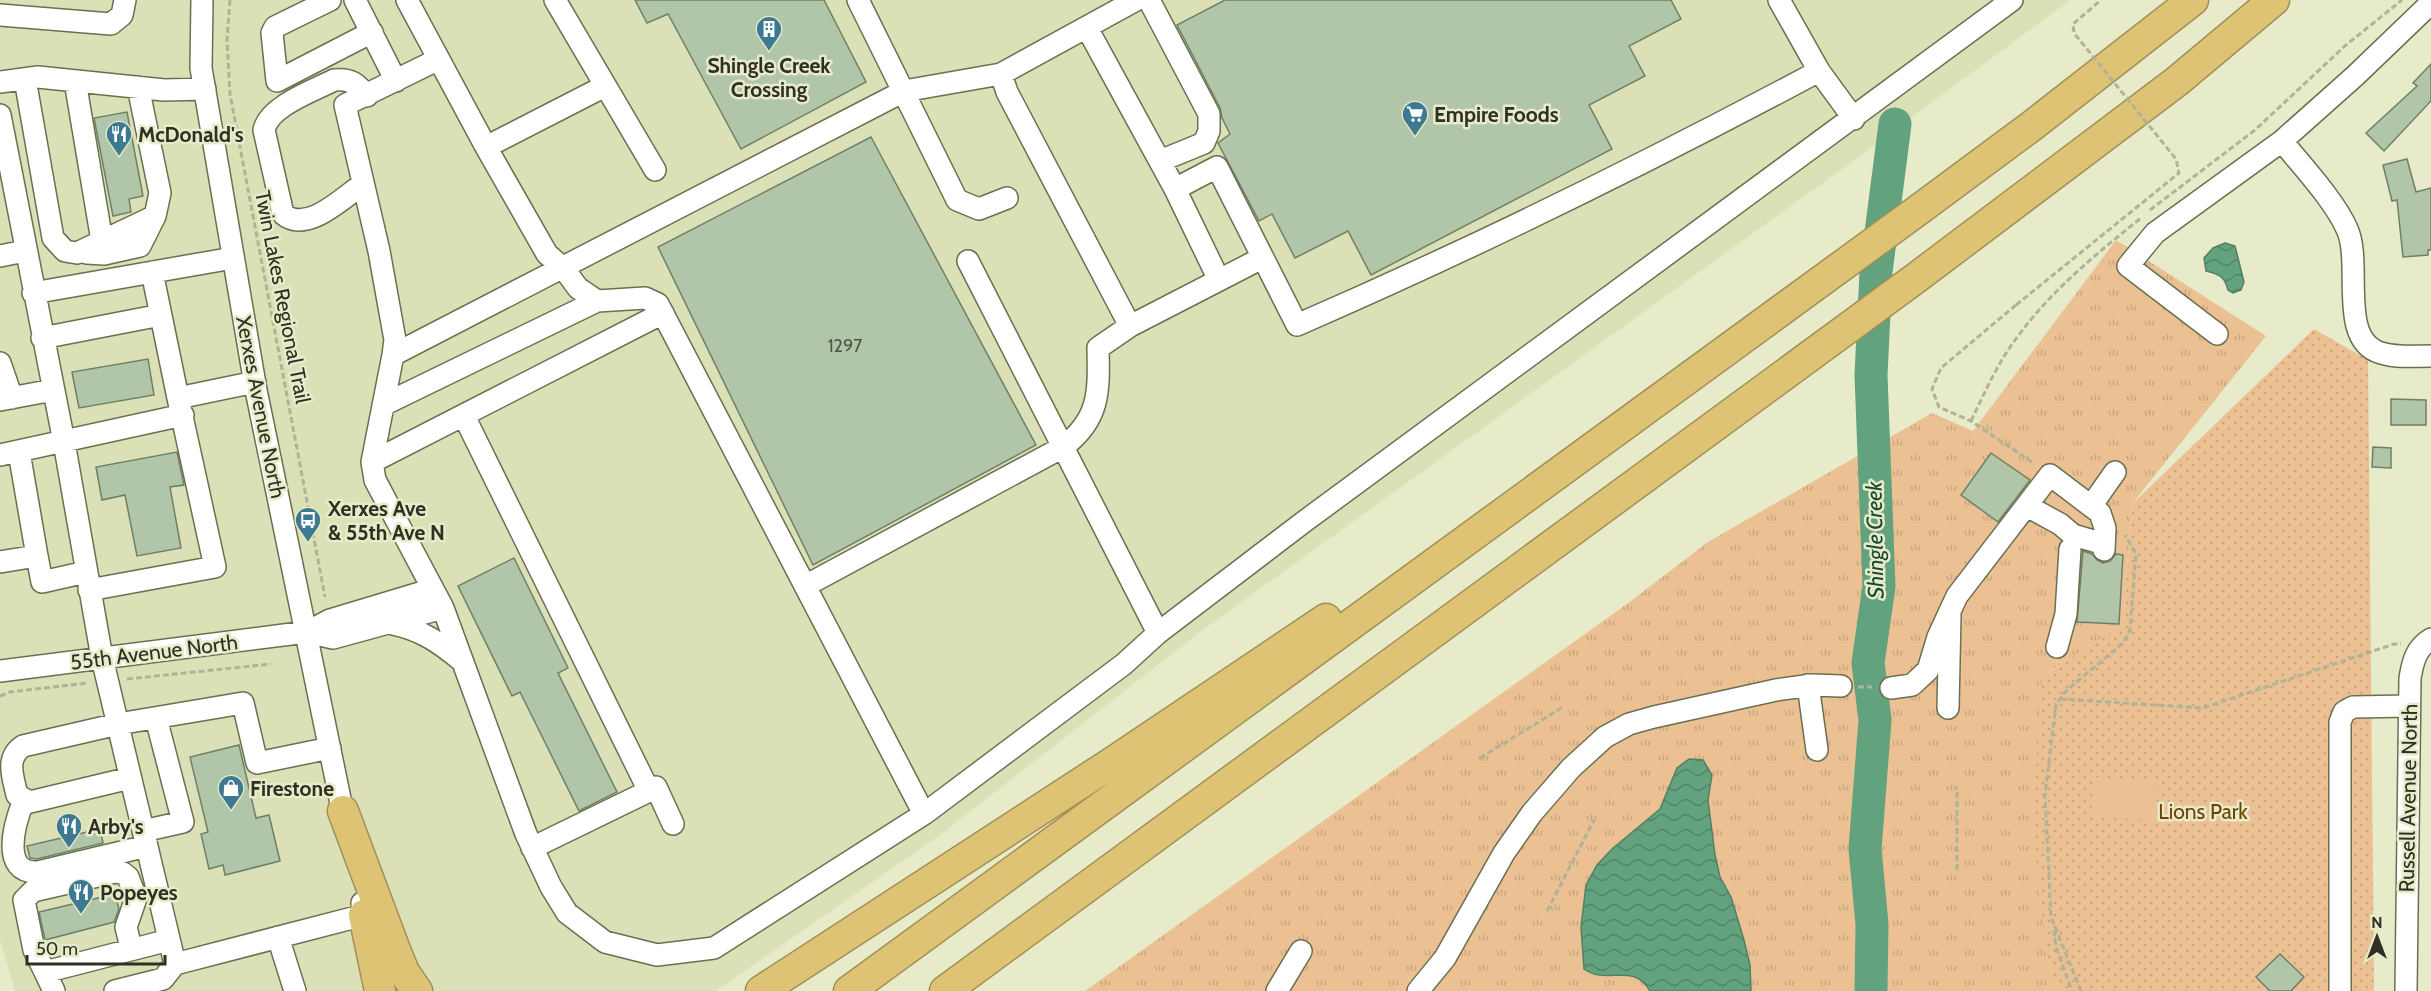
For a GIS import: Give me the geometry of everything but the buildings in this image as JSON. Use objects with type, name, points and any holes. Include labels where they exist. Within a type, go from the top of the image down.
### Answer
[{"type":"highway","points":[[849,991],[1917,211],[2033,125],[2192,0]]},
{"type":"highway","points":[[945,991],[1836,338],[2175,82],[2274,0]]},
{"type":"highway","points":[[761,991],[1110,764],[1347,605],[1577,460]]},
{"type":"highway","points":[[343,811],[394,950],[404,972],[417,991]]},
{"type":"highway","points":[[364,915],[380,991]]},
{"type":"highway","points":[[954,991],[998,953]]},
{"type":"street","name":"Xerxes Avenue North","points":[[202,0],[201,68],[233,258],[255,382],[364,915]]},
{"type":"street","points":[[330,0],[275,27],[272,33],[277,81],[372,32]]},
{"type":"street","points":[[356,0],[396,81]]},
{"type":"street","points":[[407,0],[547,254],[564,268],[578,288],[597,301]]},
{"type":"street","points":[[555,0],[655,170]]},
{"type":"street","points":[[858,0],[957,200],[979,209],[1007,198]]},
{"type":"street","points":[[393,355],[904,91],[1001,74],[1136,0]]},
{"type":"street","points":[[1149,0],[1209,114],[1204,143],[1160,161]]},
{"type":"street","points":[[1779,0],[1819,72],[1854,119]]},
{"type":"street","points":[[439,59],[368,96],[345,105],[389,304],[394,340],[372,462],[375,480],[443,609],[532,848],[567,913],[605,942],[657,955],[714,948],[924,814],[1124,664],[1158,633],[1305,521],[1854,119],[2012,0]]},
{"type":"street","points":[[2217,334],[2128,266],[2155,233],[2282,141],[2355,76],[2431,3]]},
{"type":"street","points":[[0,15],[111,24],[124,8]]},
{"type":"street","points":[[1087,28],[1175,189],[1219,280]]},
{"type":"street","points":[[1175,189],[1217,167],[1297,325],[1379,289],[1560,202],[1819,72]]},
{"type":"street","points":[[1001,74],[1007,92],[1130,326]]},
{"type":"street","points":[[25,79],[53,238],[64,251],[77,253],[104,254],[140,246],[156,216],[160,193],[138,87]]},
{"type":"street","points":[[0,82],[25,79],[205,89]]},
{"type":"street","points":[[363,184],[316,216],[299,222],[291,220],[283,214],[264,130],[266,120],[273,111],[334,80],[344,79],[356,83],[368,96]]},
{"type":"street","points":[[75,81],[102,241]]},
{"type":"street","points":[[486,147],[605,86]]},
{"type":"street","points":[[0,115],[8,200],[25,251],[64,442],[102,658],[175,964]]},
{"type":"street","points":[[2282,141],[2347,228],[2354,249],[2354,314],[2357,329],[2365,343],[2378,353],[2393,356],[2431,356]]},
{"type":"street","points":[[77,253],[156,216]]},
{"type":"street","points":[[0,256],[25,251]]},
{"type":"street","points":[[33,293],[233,258]]},
{"type":"street","points":[[805,586],[1063,447],[1079,434],[1092,414],[1098,396],[1098,348],[1130,326],[1263,258]]},
{"type":"street","points":[[969,261],[1158,633]]},
{"type":"street","points":[[152,272],[180,406],[215,567],[87,581],[42,582],[9,454],[64,442],[180,406],[255,382]]},
{"type":"street","points":[[383,405],[597,301],[645,298],[658,304],[924,814]]},
{"type":"street","points":[[372,462],[663,313]]},
{"type":"street","points":[[42,338],[161,315]]},
{"type":"street","points":[[0,363],[6,399],[53,390]]},
{"type":"street","points":[[464,416],[649,790]]},
{"type":"street","points":[[2091,506],[2115,472]]},
{"type":"street","points":[[1891,688],[1912,685],[1928,670],[1950,611],[1973,572],[2050,475],[2100,513],[2104,522],[2104,547],[2073,536],[2027,506]]},
{"type":"street","points":[[2057,647],[2066,614],[2070,549]]},
{"type":"street","points":[[0,561],[37,556]]},
{"type":"street","points":[[307,632],[330,620],[433,589]]},
{"type":"street","points":[[307,632],[333,638],[443,609]]},
{"type":"street","points":[[1948,708],[1951,660],[1950,611]]},
{"type":"street","points":[[390,623],[418,630],[463,661]]},
{"type":"street","name":"55th Avenue North","points":[[0,671],[307,632]]},
{"type":"street","name":"Russell Avenue North","points":[[2406,991],[2410,678],[2413,660],[2426,642]]},
{"type":"street","points":[[1419,991],[1445,958],[1504,854],[1533,813],[1571,768],[1605,737],[1629,724],[1653,717],[1808,685],[1841,686]]},
{"type":"street","points":[[1808,685],[1817,750]]},
{"type":"street","points":[[130,778],[38,802],[24,800],[17,795],[11,765],[16,750],[23,746],[118,724],[243,703],[257,763],[330,748]]},
{"type":"street","points":[[2340,991],[2340,722],[2344,712],[2353,707],[2409,706]]},
{"type":"street","points":[[24,800],[18,815],[12,852],[16,864],[25,872],[38,872],[145,838],[183,822],[156,718]]},
{"type":"street","points":[[532,848],[656,787],[673,824]]},
{"type":"street","points":[[54,991],[34,950],[24,900],[33,891],[115,872],[123,873],[128,877],[136,898],[136,905],[126,927],[131,948]]},
{"type":"street","points":[[115,991],[163,979],[175,964],[364,915]]},
{"type":"street","points":[[278,938],[295,991]]},
{"type":"street","points":[[45,972],[169,940]]},
{"type":"street","points":[[1277,991],[1301,951]]},
{"type":"path","name":"Twin Lakes Regional Trail","points":[[230,0],[227,40],[230,94],[325,597]]},
{"type":"path","points":[[2016,304],[2179,173],[2176,159],[2074,33],[2073,24],[2101,0]]},
{"type":"path","points":[[2060,699],[2204,708],[2394,644],[2426,642]]},
{"type":"path","points":[[0,696],[107,681],[271,664]]},
{"type":"path","points":[[1841,686],[1891,688]]},
{"type":"path","points":[[1480,758],[1563,706]]},
{"type":"path","points":[[1957,870],[1958,787]]},
{"type":"path","points":[[1546,912],[1594,820]]},
{"type":"path","points":[[2072,991],[2056,947],[2054,929],[2081,991]]},
{"type":"shaded area","name":"Shingle Creek Crossing","points":[[0,0],[2070,0],[1842,169],[1200,632],[940,835],[716,991],[15,991],[0,940]]},
{"type":"green space","points":[[2116,240],[2266,336],[2132,504],[2123,624],[2042,677],[2046,955],[2059,991],[1085,991],[1627,604],[1708,542],[1932,413],[1973,431]]},
{"type":"green space","name":"Lions Park","points":[[2314,329],[2368,360],[2374,991],[2059,991],[2046,955],[2033,814],[2042,677],[2123,624],[2132,504]]},
{"type":"green space","points":[[2093,777],[2158,780],[2156,820],[2091,817]]},
{"type":"water","points":[[2225,243],[2235,246],[2244,282],[2241,290],[2233,293],[2228,290],[2221,277],[2206,271],[2204,258],[2213,248]]},
{"type":"water","points":[[1689,759],[1703,760],[1712,775],[1708,800],[1715,855],[1720,877],[1731,897],[1744,940],[1750,965],[1751,991],[1650,991],[1636,977],[1593,974],[1584,969],[1581,927],[1586,885],[1597,865],[1612,849],[1660,809],[1677,768]]},
{"type":"waterway","name":"Shingle Creek","points":[[1871,991],[1872,924],[1865,849],[1875,720],[1868,663],[1879,586],[1871,375],[1876,272],[1895,124]]},
{"type":"place","name":"Shingle Creek Crossing","points":[[769,52]]},
{"type":"place","name":"Empire Foods","points":[[1415,137]]},
{"type":"place","name":"McDonald's","points":[[119,157]]},
{"type":"place","name":"Xerxes Ave & 55th Ave N","points":[[308,543]]},
{"type":"place","name":"Firestone","points":[[231,811]]},
{"type":"place","name":"Arby's","points":[[69,849]]},
{"type":"place","name":"Popeyes","points":[[81,915]]}]
